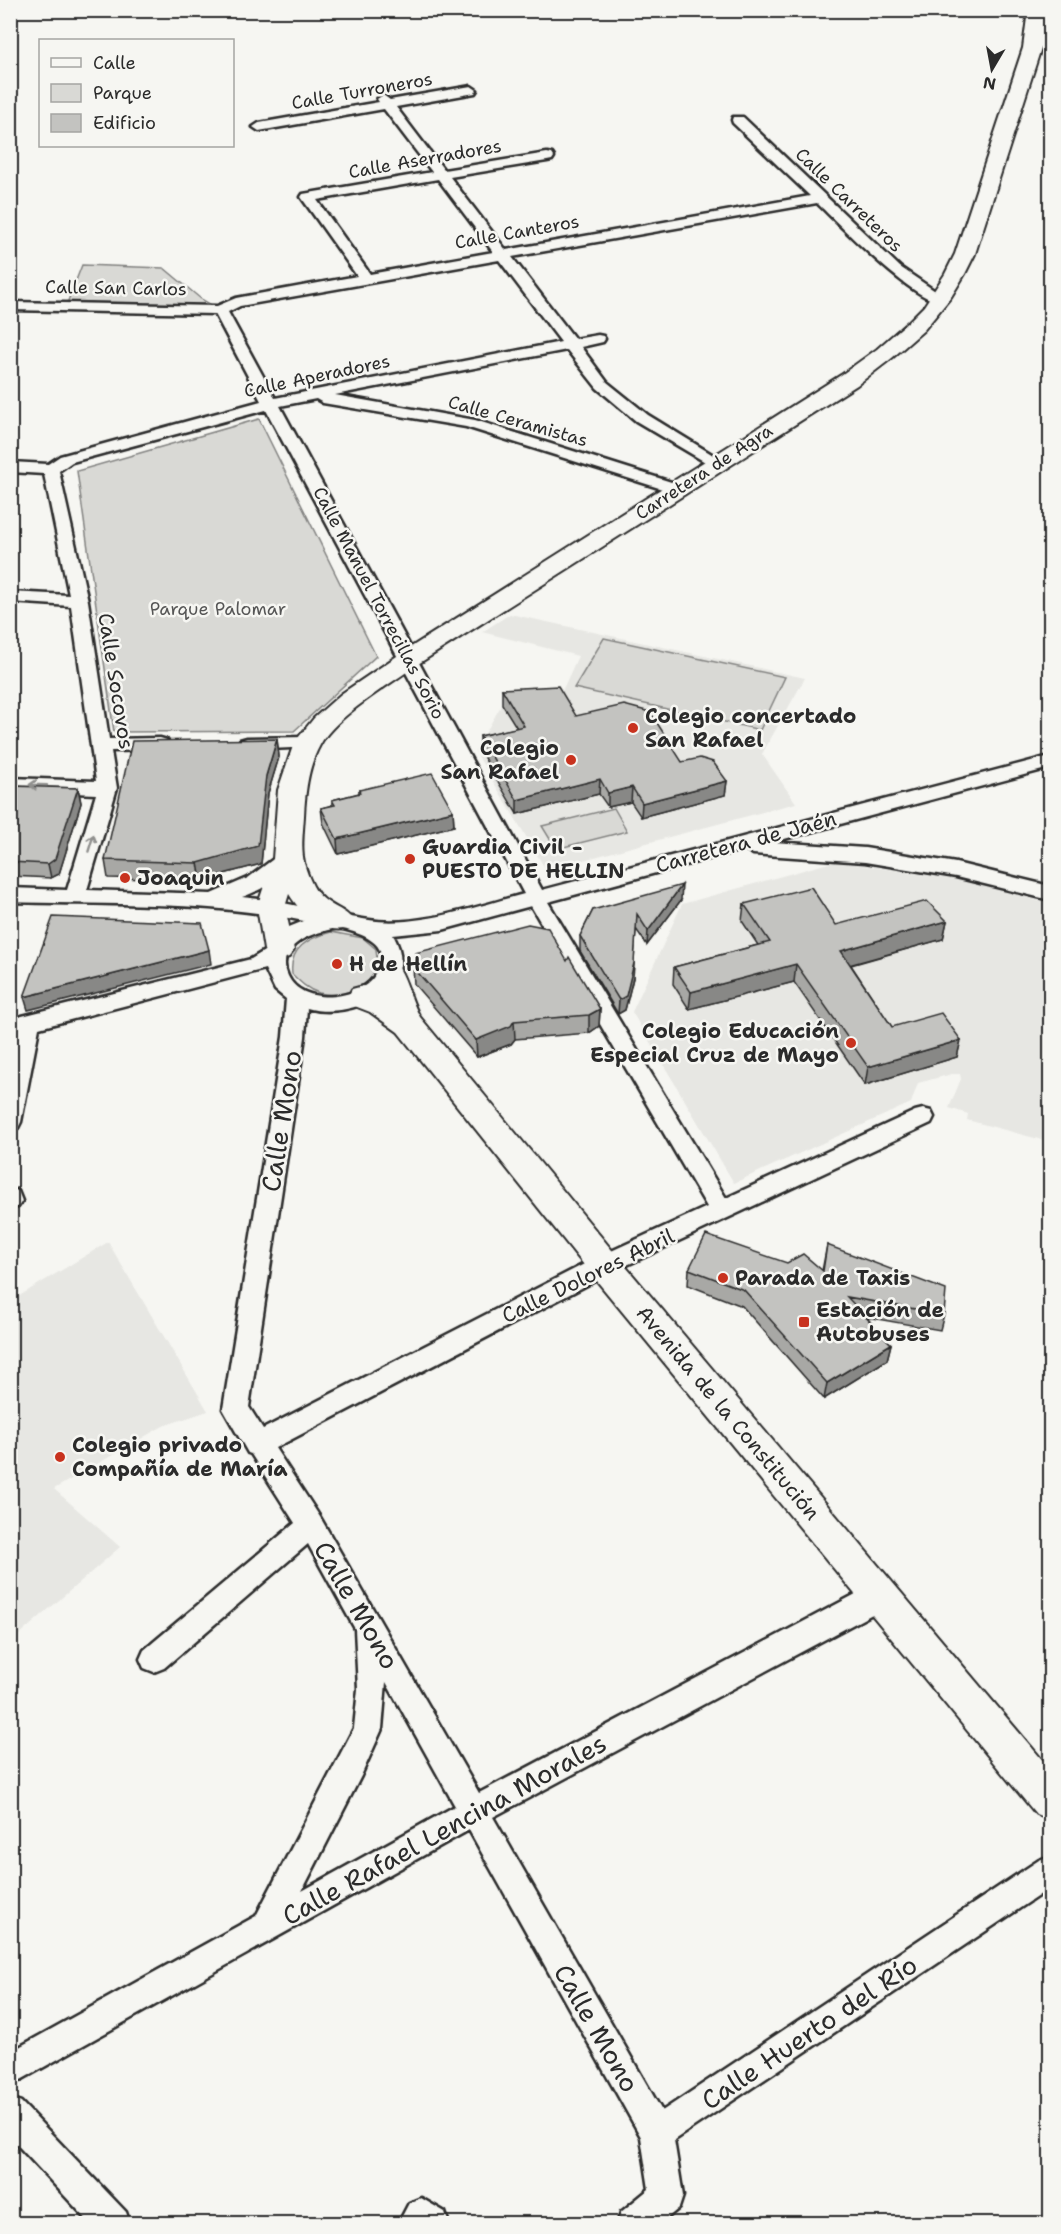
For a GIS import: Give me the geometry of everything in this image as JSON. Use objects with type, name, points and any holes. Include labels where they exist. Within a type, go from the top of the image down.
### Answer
[{"type":"street","name":"Carretera de Agra","points":[[277,954],[271,907],[287,859],[292,790],[307,743],[323,724],[350,700],[409,659],[883,357],[922,323],[955,277],[965,254],[1032,48],[1036,10]]},
{"type":"street","name":"Calle Turroneros","points":[[259,127],[385,102],[471,90]]},
{"type":"street","points":[[385,102],[569,345],[602,385],[642,418],[717,464]]},
{"type":"street","name":"Calle Carreteros","points":[[738,120],[895,270],[940,299]]},
{"type":"street","name":"Calle Aserradores","points":[[366,279],[308,197],[547,157]]},
{"type":"street","name":"Calle Canteros","points":[[220,309],[236,302],[821,198]]},
{"type":"street","name":"Calle San Carlos","points":[[10,306],[220,309]]},
{"type":"street","name":"Calle Manuel Torrecillas Sorio","points":[[220,309],[536,898],[721,1211]]},
{"type":"street","name":"Calle Aperadores","points":[[51,469],[66,459],[272,403],[598,339]]},
{"type":"street","name":"Calle Ceramistas","points":[[309,396],[469,423],[678,489]]},
{"type":"street","points":[[10,467],[51,469]]},
{"type":"street","name":"Calle Socovos","points":[[51,469],[79,601],[107,788],[75,898]]},
{"type":"street","points":[[10,597],[79,601]]},
{"type":"street","points":[[227,744],[307,743]]},
{"type":"street","points":[[101,745],[181,744]]},
{"type":"street","name":"Carretera de Jaén","points":[[369,928],[396,928],[442,923],[1050,762]]},
{"type":"street","points":[[10,784],[107,788]]},
{"type":"street","points":[[732,846],[865,855],[956,870],[1050,893]]},
{"type":"street","name":"Carretera de Agra","points":[[287,859],[302,895],[332,920]]},
{"type":"street","points":[[214,902],[247,889],[271,874],[287,859]]},
{"type":"street","points":[[10,895],[214,902],[271,907],[369,928],[379,934],[390,963],[374,991],[363,997],[332,1004],[297,997],[285,988],[277,954],[257,920],[214,902]]},
{"type":"street","points":[[10,1122],[20,1025],[236,971],[266,972],[292,934],[314,924],[332,920]]},
{"type":"street","name":"Carretera de Jaén","points":[[390,963],[442,923]]},
{"type":"street","name":"Avenida de la Constitución","points":[[390,963],[395,999],[408,1024],[604,1266],[1050,1800]]},
{"type":"street","name":"Calle Mono","points":[[297,997],[294,1037],[236,1409],[257,1445],[311,1525],[657,2133]]},
{"type":"street","name":"Avenida de la Constitución","points":[[363,997],[381,1004],[408,1024]]},
{"type":"street","name":"Calle Mono","points":[[294,1037],[332,1004]]},
{"type":"street","name":"Calle Dolores Abril","points":[[257,1445],[604,1266],[923,1117]]},
{"type":"street","points":[[154,1659],[311,1525]]},
{"type":"street","name":"Calle Rafael Lencina Morales","points":[[10,2070],[474,1811],[881,1595]]},
{"type":"street","points":[[267,1926],[368,1729],[372,1689],[367,1624]]},
{"type":"street","name":"Calle Huerto del Río","points":[[657,2133],[1050,1871]]},
{"type":"street","points":[[10,2113],[114,2223]]},
{"type":"street","points":[[633,2223],[667,2196],[657,2133]]},
{"type":"street","points":[[414,2223],[421,2215],[433,2223]]},
{"type":"shaded area","name":"Colegio concertado San Rafael","points":[[510,614],[805,678],[762,754],[796,803],[546,870],[475,751],[502,704],[558,700],[578,656],[482,632]]},
{"type":"shaded area","name":"Colegio Educación Especial Cruz de Mayo","points":[[836,861],[978,883],[1050,904],[1050,1142],[967,1120],[968,1114],[949,1108],[961,1079],[960,1074],[952,1074],[918,1083],[911,1103],[734,1183],[632,1012],[682,904]]},
{"type":"shaded area","name":"Colegio privado Compañía de María","points":[[108,1242],[208,1411],[163,1426],[54,1489],[120,1547],[11,1642],[11,1301]]},
{"type":"green space","points":[[82,265],[164,268],[201,299],[220,310],[66,306]]},
{"type":"green space","name":"Parque Palomar","points":[[259,419],[376,656],[294,731],[114,732],[77,471]]},
{"type":"green space","points":[[604,638],[785,677],[760,730],[574,688]]},
{"type":"green space","points":[[614,808],[627,831],[556,849],[542,826]]},
{"type":"green space","points":[[331,932],[363,938],[376,949],[377,969],[374,976],[361,987],[344,993],[319,993],[308,988],[292,974],[292,965],[297,951],[315,937]]},
{"type":"building","name":"Colegio San Rafael","points":[[558,686],[576,716],[624,705],[650,712],[682,762],[700,758],[713,762],[727,781],[642,803],[632,787],[608,793],[600,779],[517,800],[480,736],[524,726],[502,689]]},
{"type":"building","points":[[277,739],[266,776],[258,846],[198,863],[105,860],[132,741]]},
{"type":"building","points":[[432,773],[453,811],[337,839],[321,808],[335,805],[332,800],[360,793],[359,790]]},
{"type":"building","points":[[10,786],[78,788],[55,859],[48,864],[10,862]]},
{"type":"building","points":[[682,885],[648,931],[637,914],[634,963],[626,996],[619,1000],[580,936],[593,910]]},
{"type":"building","points":[[811,887],[836,925],[927,901],[947,921],[841,951],[892,1027],[941,1013],[961,1040],[868,1067],[796,964],[691,992],[674,967],[770,942],[744,904]]},
{"type":"building","points":[[53,917],[202,923],[209,950],[24,997]]},
{"type":"building","points":[[528,924],[548,928],[567,961],[569,957],[600,1009],[589,1015],[514,1021],[511,1026],[476,1040],[413,967],[415,953]]},
{"type":"building","points":[[706,1235],[787,1263],[803,1254],[823,1271],[827,1245],[946,1290],[944,1314],[847,1297],[891,1344],[827,1383],[744,1290],[689,1269]]},
{"type":"place","name":"Colegio concertado San Rafael","points":[[633,728]]},
{"type":"place","name":"Colegio San Rafael","points":[[571,760]]},
{"type":"place","name":"Guardia Civil - PUESTO DE HELLIN","points":[[410,859]]},
{"type":"place","name":"Joaquin","points":[[125,878]]},
{"type":"place","name":"H de Hellín","points":[[337,964]]},
{"type":"place","name":"Colegio Educación Especial Cruz de Mayo","points":[[851,1043]]},
{"type":"place","name":"Parada de Taxis","points":[[723,1278]]},
{"type":"place","name":"Estación de Autobuses","points":[[804,1322]]},
{"type":"place","name":"Colegio privado Compañía de María","points":[[60,1457]]}]
